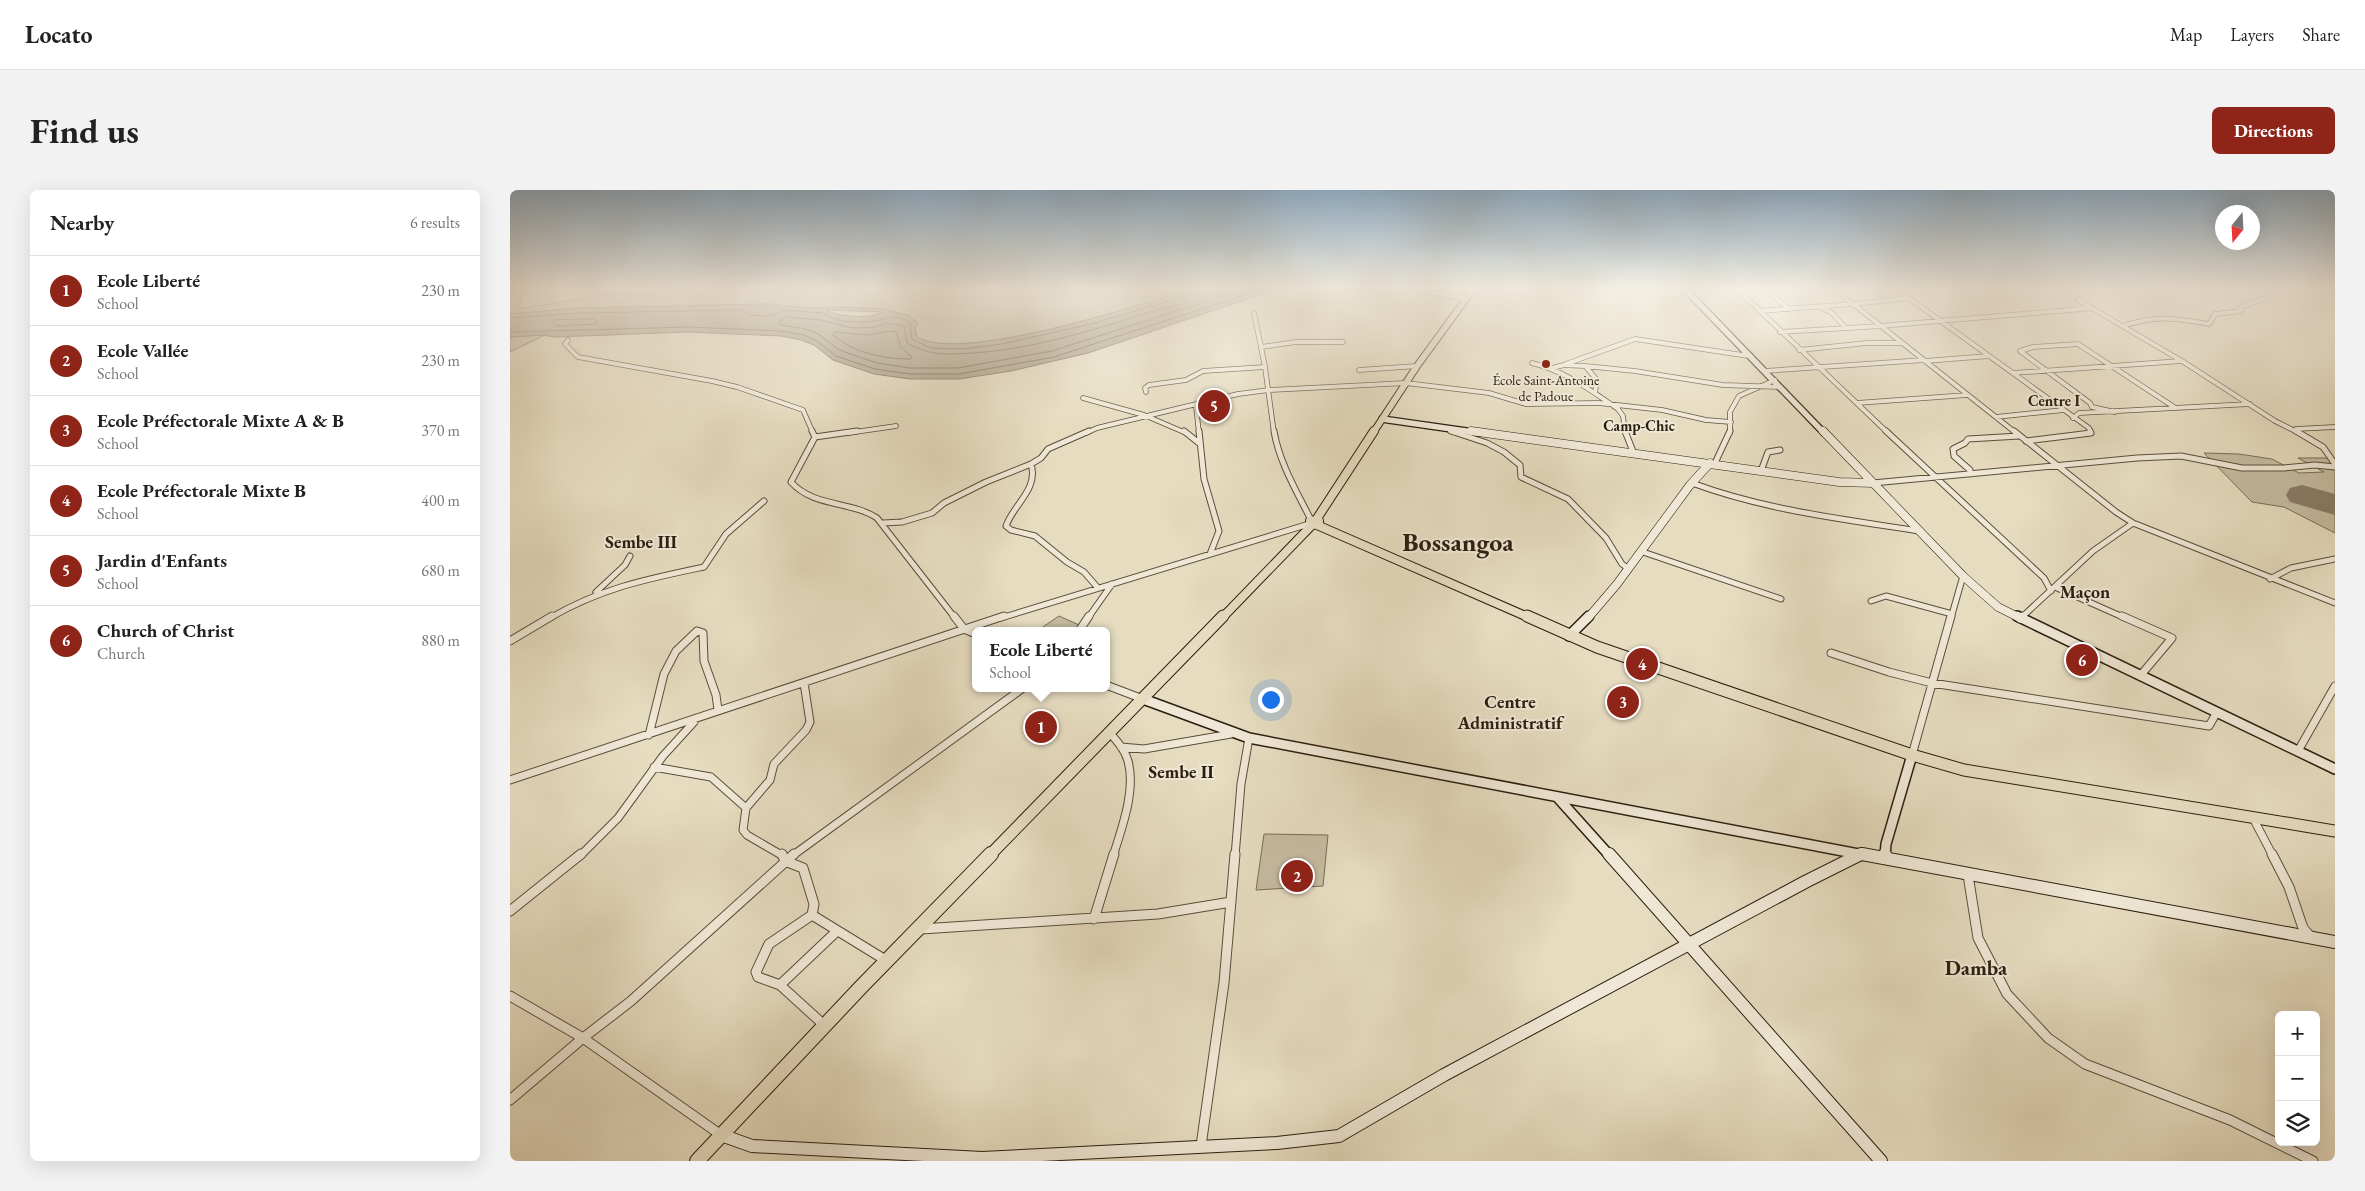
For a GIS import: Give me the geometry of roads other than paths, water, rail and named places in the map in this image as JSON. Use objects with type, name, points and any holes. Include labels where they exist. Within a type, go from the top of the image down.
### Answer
[{"type":"main road","points":[[696,1161],[824,1026],[1313,523],[1417,366],[1441,333]]},
{"type":"main road","points":[[1313,523],[1569,636],[1665,671],[1912,755],[1964,770],[2335,831]]},
{"type":"street","points":[[974,627],[1313,523],[1290,477],[1276,443],[1269,390],[1258,333]]},
{"type":"street","points":[[1727,333],[1775,380],[1963,576],[1998,607],[2335,769]]},
{"type":"street","points":[[1781,333],[2044,578],[2053,589],[2172,638],[2140,676]]},
{"type":"street","points":[[1890,333],[2019,436],[2133,523],[2270,579],[2335,603]]},
{"type":"street","points":[[1958,333],[2089,428],[2091,433],[2026,441]]},
{"type":"street","points":[[2136,333],[2252,404],[2275,421],[2293,429],[2324,448],[2335,466]]},
{"type":"street","points":[[1552,368],[1635,339],[1749,356]]},
{"type":"street","points":[[568,340],[565,344],[578,357],[712,381],[803,410],[815,437],[791,482],[792,485],[806,494],[872,515],[883,523],[895,542],[964,630],[972,633]]},
{"type":"street","points":[[1261,347],[1296,342],[1343,342]]},
{"type":"street","points":[[1799,350],[1867,343],[1902,343]]},
{"type":"street","points":[[2115,412],[2092,407],[2090,403],[2048,370],[2020,351],[2033,347],[2078,344],[2174,407]]},
{"type":"street","points":[[1765,371],[1989,356]]},
{"type":"street","points":[[2012,373],[2182,361]]},
{"type":"street","points":[[1532,363],[1552,368],[1595,393],[1622,412],[1627,428],[1626,438],[1634,454]]},
{"type":"street","points":[[1564,365],[1636,371],[1723,385],[1780,387]]},
{"type":"street","points":[[1359,370],[1417,366]]},
{"type":"street","points":[[1585,366],[1597,380],[1595,393]]},
{"type":"street","points":[[1146,392],[1145,388],[1149,384],[1186,380],[1197,372],[1265,367]]},
{"type":"street","points":[[1569,636],[1601,604],[1643,552],[1692,483],[1712,463],[1731,430],[1730,412],[1739,396],[1775,380]]},
{"type":"street","points":[[883,523],[902,522],[932,513],[944,503],[986,482],[1031,464],[1041,458],[1048,449],[1097,428],[1196,406],[1238,394],[1269,390],[1406,383],[1489,393],[1526,404],[1609,404],[1662,410],[1706,420],[1731,422]]},
{"type":"street","points":[[1857,403],[1967,395]]},
{"type":"street","points":[[1083,398],[1145,417],[1187,433],[1199,443]]},
{"type":"street","points":[[1996,417],[2064,410],[2079,413],[2115,412],[2174,407],[2252,404]]},
{"type":"street","points":[[1196,406],[1204,479],[1219,531],[1210,554]]},
{"type":"street","points":[[2073,418],[2079,413]]},
{"type":"street","points":[[1382,419],[1839,482],[1873,484],[2137,458],[2181,456],[2242,468],[2335,466]]},
{"type":"street","points":[[815,437],[896,426]]},
{"type":"street","points":[[1444,428],[1486,440],[1497,446],[1520,465],[1521,477],[1568,499],[1606,538],[1622,564],[1629,569]]},
{"type":"street","points":[[2293,429],[2335,428]]},
{"type":"street","points":[[1970,474],[1970,470],[1954,456],[1953,449],[1965,443],[1968,439],[2019,436]]},
{"type":"street","points":[[1761,471],[1768,452],[1780,450]]},
{"type":"street","points":[[1031,464],[1035,470],[1033,481],[1006,526],[1011,530],[1035,536],[1067,562],[1084,572],[1098,588]]},
{"type":"street","points":[[1692,483],[1724,495],[1781,509],[1919,531]]},
{"type":"street","points":[[510,641],[589,598],[622,585],[704,567],[726,534],[764,501]]},
{"type":"street","points":[[2020,619],[2093,551],[2133,523]]},
{"type":"street","points":[[1643,552],[1781,599]]},
{"type":"street","points":[[589,598],[625,566],[630,556]]},
{"type":"street","points":[[2270,579],[2291,568],[2335,559]]},
{"type":"street","points":[[1885,858],[1886,844],[1963,576]]},
{"type":"street","points":[[1082,627],[1112,584]]},
{"type":"street","points":[[1871,601],[1886,596],[1952,614]]},
{"type":"street","points":[[510,780],[697,720],[718,710],[972,627]]},
{"type":"street","points":[[649,735],[664,674],[676,651],[697,631],[703,634],[704,661],[716,695],[718,710]]},
{"type":"street","points":[[1831,653],[1889,672],[1932,683],[2209,726],[2217,712]]},
{"type":"street","points":[[785,861],[783,855],[747,835],[743,830],[746,808],[770,780],[774,764],[806,730],[810,722],[804,683]]},
{"type":"street","points":[[2298,751],[2335,686]]},
{"type":"street","points":[[1110,687],[1244,737]]},
{"type":"street","points":[[510,1100],[583,1038],[631,1001],[785,861],[1017,692]]},
{"type":"street","points":[[510,911],[587,848],[617,818],[654,767],[697,720]]},
{"type":"street","points":[[1094,918],[1127,804],[1129,764],[1121,747],[1109,732]]},
{"type":"street","points":[[1121,747],[1144,749],[1227,734],[1468,778],[1558,798],[1968,875],[2335,942]]},
{"type":"street","points":[[1200,1146],[1224,983],[1244,737]]},
{"type":"street","points":[[654,767],[711,777],[746,808]]},
{"type":"street","points":[[1558,798],[1690,943],[1881,1161]]},
{"type":"street","points":[[2252,817],[2289,887],[2303,928],[2311,937]]},
{"type":"street","points":[[510,996],[583,1038],[721,1136],[752,1146],[982,1158],[1277,1143],[1339,1136],[1444,1075],[1690,943],[1862,854]]},
{"type":"street","points":[[785,861],[803,868],[814,904],[812,915],[769,944],[756,972],[758,977],[780,985],[824,1026]]},
{"type":"street","points":[[1968,875],[1978,938],[2008,994],[2048,1038],[2085,1064],[2230,1120],[2313,1161]]},
{"type":"street","points":[[919,929],[1158,914],[1231,902]]},
{"type":"street","points":[[812,915],[887,961]]},
{"type":"street","points":[[780,985],[838,932]]},
{"type":"water","points":[[510,333],[653,333],[556,337],[541,335],[510,337]]},
{"type":"water","points":[[719,333],[916,333],[917,337],[940,343],[973,343],[1029,333],[1146,333],[1088,353],[1011,371],[959,379],[910,379],[874,374],[833,360],[814,345],[801,340],[781,336]]},
{"type":"place","name":"École Saint-Antoine de Padoue","points":[[1546,364]]},
{"type":"place","name":"Jardin d'Enfants","points":[[1214,406]]},
{"type":"place","name":"Church of Christ","points":[[2082,660]]},
{"type":"place","name":"Ecole Préfectorale Mixte B","points":[[1642,664]]},
{"type":"place","name":"Ecole Préfectorale Mixte A & B","points":[[1623,702]]},
{"type":"place","name":"Ecole Liberté","points":[[1041,727]]},
{"type":"place","name":"Ecole Vallée","points":[[1297,876]]},
{"type":"district","name":"Centre I","points":[[2054,400]]},
{"type":"district","name":"Camp-Chic","points":[[1639,425]]},
{"type":"district","name":"Sembe III","points":[[641,541]]},
{"type":"district","name":"Bossangoa","points":[[1458,542]]},
{"type":"district","name":"Maçon","points":[[2085,591]]},
{"type":"district","name":"Centre Administratif","points":[[1510,711]]},
{"type":"district","name":"Sembe II","points":[[1181,771]]},
{"type":"district","name":"Damba","points":[[1976,967]]}]
